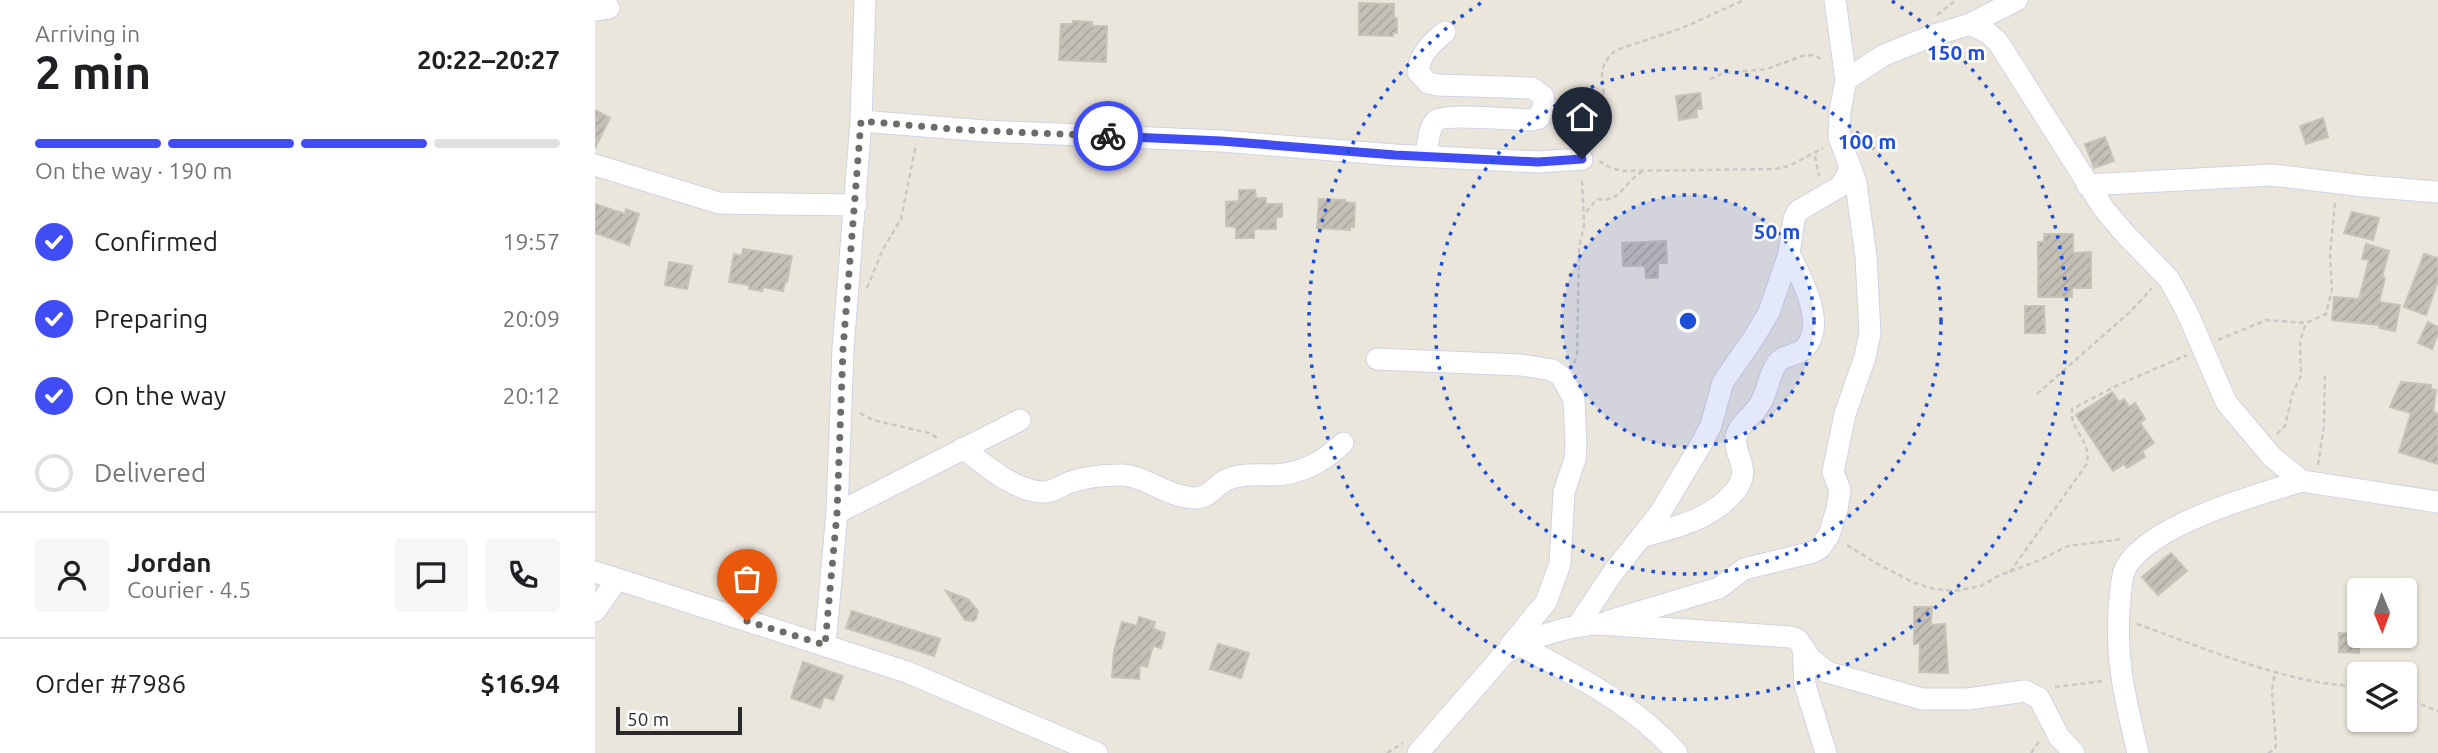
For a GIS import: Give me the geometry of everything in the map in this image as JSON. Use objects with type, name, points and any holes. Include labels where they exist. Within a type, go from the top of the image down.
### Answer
[{"type":"street","points":[[825,645],[837,513],[847,312],[861,121],[865,0]]},
{"type":"street","points":[[1512,649],[1719,588],[1744,569],[1813,552],[1829,534],[1840,497],[1833,472],[1845,414],[1865,357],[1870,333],[1864,243],[1856,183],[1839,137],[1840,111],[1846,84],[1836,0]]},
{"type":"street","points":[[1846,84],[1871,62],[1905,46],[1970,24],[2017,0]]},
{"type":"street","points":[[1970,24],[1988,33],[1998,42],[2087,185],[2126,235],[2162,269],[2176,291],[2226,402],[2272,457],[2311,482]]},
{"type":"street","points":[[1426,156],[1431,131],[1435,121],[1441,118],[1531,120],[1539,118],[1544,105],[1543,96],[1532,88],[1438,85],[1423,79],[1418,72],[1423,55],[1430,44],[1445,32]]},
{"type":"street","points":[[861,121],[1538,162],[1582,159]]},
{"type":"street","points":[[595,165],[719,203],[856,205]]},
{"type":"street","points":[[1588,625],[1614,571],[1660,513],[1703,441],[1711,425],[1723,382],[1769,312],[1789,254],[1794,219],[1798,211],[1841,186],[1850,166]]},
{"type":"street","points":[[2087,185],[2272,175],[2364,186],[2436,190]]},
{"type":"street","points":[[1641,537],[1706,516],[1735,492],[1743,480],[1744,470],[1736,435],[1739,428],[1761,403],[1778,361],[1802,352],[1808,345],[1811,331],[1810,297],[1789,254]]},
{"type":"street","points":[[1377,359],[1521,365],[1552,369],[1562,377],[1574,398],[1576,444],[1565,492],[1560,564],[1546,602],[1512,649],[1418,753]]},
{"type":"street","points":[[837,513],[1020,420]]},
{"type":"street","points":[[959,451],[1020,486],[1042,492],[1052,491],[1077,480],[1129,474],[1177,495],[1195,498],[1206,496],[1223,481],[1247,474],[1272,475],[1300,471],[1328,457],[1343,443]]},
{"type":"street","points":[[2138,753],[2117,648],[2118,617],[2125,569],[2144,548],[2170,530],[2195,518],[2251,497],[2311,482],[2438,502]]},
{"type":"street","points":[[595,572],[907,672],[1097,753]]},
{"type":"street","points":[[595,611],[617,580]]},
{"type":"street","points":[[1588,625],[1719,634],[1780,635],[1797,639],[1817,666],[1827,672],[1921,699],[1968,699],[2025,691],[2039,698],[2059,737],[2074,753]]},
{"type":"street","points":[[1803,647],[1805,685],[1826,753]]},
{"type":"street","points":[[1512,649],[1612,696],[1640,716],[1677,753]]},
{"type":"path","points":[[1562,377],[1574,364],[1577,356],[1579,248],[1584,213],[1582,159],[1603,116],[1601,80],[1604,63],[1616,50],[1682,28],[1744,0]]},
{"type":"path","points":[[1710,79],[1724,73],[1767,69],[1813,55],[1825,60],[1846,84]]},
{"type":"path","points":[[847,312],[866,290],[884,248],[901,219],[915,147],[926,127]]},
{"type":"path","points":[[1582,159],[1596,160],[1616,171],[1776,169],[1814,155],[1839,137]]},
{"type":"path","points":[[1584,213],[1597,199],[1606,201],[1614,198],[1629,181],[1645,170]]},
{"type":"path","points":[[2010,572],[2088,459],[2087,446],[2072,419],[2072,409],[2104,391],[2266,320],[2306,323],[2326,314],[2332,289],[2330,256],[2337,182]]},
{"type":"path","points":[[2037,394],[2149,294],[2162,269]]},
{"type":"path","points":[[2272,457],[2273,441],[2285,426],[2292,395],[2301,375],[2300,341],[2306,323]]},
{"type":"path","points":[[2311,482],[2324,426],[2325,372]]},
{"type":"path","points":[[842,396],[862,415],[916,432],[935,435],[959,451]]},
{"type":"path","points":[[1829,534],[1881,566],[1934,590],[1954,591],[1972,589],[2040,561],[2068,546],[2128,539]]},
{"type":"path","points":[[2118,617],[2275,671],[2329,685],[2347,686]]},
{"type":"path","points":[[2268,753],[2275,749],[2276,744],[2272,691],[2275,671]]},
{"type":"path","points":[[2025,691],[2121,678]]},
{"type":"path","points":[[2417,702],[2438,712]]},
{"type":"building","points":[[1359,3],[1394,4],[1397,33],[1393,33],[1393,36],[1359,35]]},
{"type":"building","points":[[1073,21],[1092,22],[1092,26],[1107,26],[1106,62],[1059,60],[1061,24],[1073,24]]},
{"type":"building","points":[[1700,93],[1702,109],[1696,109],[1697,117],[1679,120],[1676,96]]},
{"type":"building","points":[[595,110],[610,118],[595,148]]},
{"type":"building","points":[[2323,118],[2328,137],[2306,144],[2300,126]]},
{"type":"building","points":[[2105,137],[2114,161],[2094,168],[2085,144]]},
{"type":"building","points":[[1239,190],[1255,190],[1256,198],[1266,198],[1266,204],[1282,204],[1282,217],[1276,217],[1276,229],[1254,229],[1254,238],[1236,238],[1236,227],[1226,226],[1226,202],[1239,201]]},
{"type":"building","points":[[1319,199],[1355,203],[1354,227],[1350,227],[1350,230],[1317,228]]},
{"type":"building","points":[[595,204],[625,214],[626,209],[639,214],[629,245],[595,233]]},
{"type":"building","points":[[2352,212],[2379,218],[2373,240],[2344,233]]},
{"type":"building","points":[[2044,234],[2073,234],[2073,253],[2091,252],[2091,288],[2072,288],[2072,297],[2038,297],[2038,242],[2044,242]]},
{"type":"building","points":[[1666,241],[1667,263],[1658,263],[1658,278],[1646,278],[1645,266],[1623,266],[1622,243]]},
{"type":"building","points":[[2366,244],[2389,251],[2379,302],[2400,305],[2395,331],[2379,328],[2379,325],[2332,320],[2334,297],[2359,299],[2369,260],[2362,259]]},
{"type":"building","points":[[743,249],[792,256],[783,291],[763,287],[762,291],[749,289],[749,285],[729,282],[734,254],[742,256]]},
{"type":"building","points":[[2424,254],[2438,258],[2438,281],[2426,315],[2404,307]]},
{"type":"building","points":[[669,262],[692,266],[687,289],[665,285]]},
{"type":"building","points":[[2025,306],[2044,306],[2045,333],[2025,333]]},
{"type":"building","points":[[2428,322],[2438,327],[2432,349],[2418,343]]},
{"type":"building","points":[[2401,382],[2431,385],[2431,389],[2436,390],[2433,412],[2438,414],[2438,464],[2399,452],[2411,413],[2390,407]]},
{"type":"building","points":[[2112,392],[2119,402],[2124,399],[2129,407],[2135,403],[2145,419],[2140,423],[2154,443],[2142,451],[2145,457],[2127,468],[2124,464],[2113,471],[2076,415]]},
{"type":"building","points":[[2171,553],[2187,571],[2158,595],[2142,577]]},
{"type":"building","points":[[946,591],[968,599],[978,611],[976,619],[965,620]]},
{"type":"building","points":[[1914,607],[1932,607],[1931,625],[1945,624],[1948,673],[1919,672],[1920,643],[1914,644]]},
{"type":"building","points":[[852,611],[940,639],[934,656],[846,628]]},
{"type":"building","points":[[1139,617],[1155,622],[1153,629],[1165,633],[1161,648],[1153,646],[1147,667],[1140,665],[1139,679],[1112,677],[1114,651],[1122,622],[1137,626]]},
{"type":"building","points":[[2339,633],[2347,633],[2347,648],[2359,648],[2359,653],[2339,652]]},
{"type":"building","points":[[1218,644],[1249,653],[1241,678],[1210,669]]},
{"type":"building","points":[[803,662],[843,676],[833,700],[824,697],[820,708],[791,698]]},
{"type":"way so far","points":[[747,621],[825,645],[837,513],[843,349],[861,121],[965,130],[1108,136]]},
{"type":"route","points":[[1108,136],[1538,162],[1582,159]]}]
